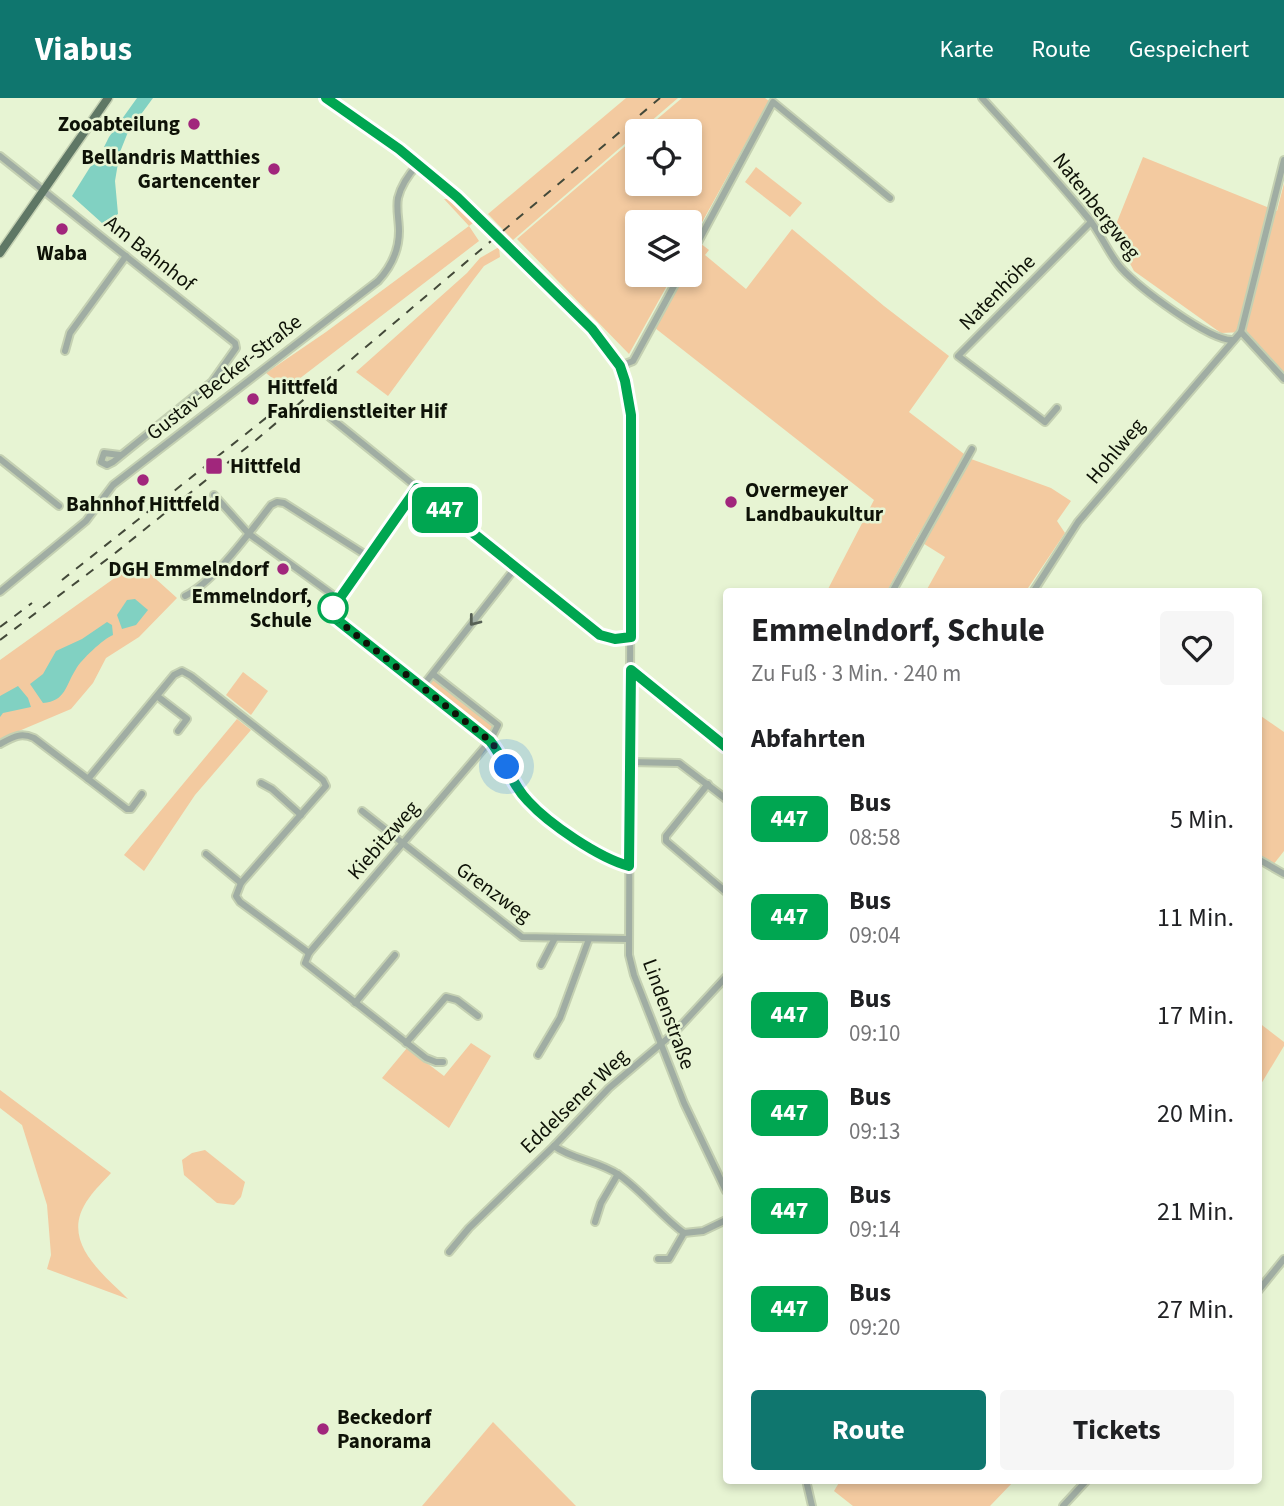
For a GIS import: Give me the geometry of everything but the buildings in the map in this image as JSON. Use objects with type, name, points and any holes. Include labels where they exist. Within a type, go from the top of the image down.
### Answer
[{"type":"main road","points":[[0,253],[108,98]]},
{"type":"street","points":[[326,98],[418,164],[483,222]]},
{"type":"street","name":"Natenbergweg","points":[[982,98],[1091,222],[1117,263],[1142,286],[1213,335],[1232,340]]},
{"type":"street","points":[[702,235],[773,102],[890,198]]},
{"type":"street","name":"Am Bahnhof","points":[[0,156],[235,343],[236,348],[212,382],[120,455]]},
{"type":"street","points":[[1284,160],[1241,332],[1284,379]]},
{"type":"street","name":"Gustav-Becker-Straße","points":[[0,592],[86,521],[104,494],[378,281],[390,268],[397,251],[398,198],[402,186],[418,164]]},
{"type":"street","name":"Natenhöhe","points":[[1057,408],[1045,422],[958,356],[1091,222]]},
{"type":"street","points":[[505,244],[592,329],[620,366],[633,361],[673,287]]},
{"type":"street","points":[[65,351],[70,333],[126,256]]},
{"type":"street","name":"Hohlweg","points":[[1036,588],[1078,522],[1241,332]]},
{"type":"street","name":"Lindenstraße","points":[[620,366],[631,415],[627,939],[632,970],[661,1045],[684,1103],[723,1185]]},
{"type":"street","points":[[321,410],[600,635],[615,639],[631,637]]},
{"type":"street","points":[[894,588],[972,449]]},
{"type":"street","points":[[0,458],[59,506]]},
{"type":"street","points":[[417,488],[333,608],[333,614],[490,741],[501,754],[513,780],[531,804],[600,855],[629,866]]},
{"type":"street","points":[[214,495],[248,534],[340,600]]},
{"type":"street","points":[[185,596],[197,589],[271,505],[277,502],[284,503],[369,556]]},
{"type":"street","points":[[422,687],[516,567]]},
{"type":"street","points":[[631,670],[723,745]]},
{"type":"street","points":[[88,779],[174,675],[182,671],[323,780],[326,786],[323,791],[242,883],[236,896],[240,902],[309,954]]},
{"type":"street","points":[[433,674],[498,725],[490,741]]},
{"type":"street","points":[[157,696],[187,719],[178,731]]},
{"type":"street","points":[[0,744],[17,735],[24,734],[34,738],[127,809],[131,809],[142,794]]},
{"type":"street","name":"Kiebitzweg","points":[[355,1003],[304,963],[490,741]]},
{"type":"street","points":[[629,762],[679,763],[723,796]]},
{"type":"street","points":[[261,783],[272,789],[301,815]]},
{"type":"street","points":[[708,784],[666,836],[666,841],[667,845],[723,890]]},
{"type":"street","name":"Grenzweg","points":[[362,811],[513,931],[530,938],[627,939]]},
{"type":"street","points":[[206,854],[242,883]]},
{"type":"street","points":[[1262,861],[1284,874]]},
{"type":"street","points":[[541,965],[555,938]]},
{"type":"street","points":[[538,1055],[559,1018],[589,939]]},
{"type":"street","points":[[395,955],[355,1003],[426,1058],[443,1062]]},
{"type":"street","name":"Eddelsener Weg","points":[[449,1252],[469,1228],[554,1146],[609,1088],[661,1045],[723,980]]},
{"type":"street","points":[[406,1043],[446,997],[457,1000],[478,1016]]},
{"type":"street","points":[[554,1146],[567,1154],[618,1174],[665,1219],[684,1233],[703,1231],[723,1221]]},
{"type":"street","points":[[595,1222],[601,1203],[618,1174]]},
{"type":"street","points":[[658,1259],[669,1259],[684,1233]]},
{"type":"street","points":[[1262,1286],[1284,1259]]},
{"type":"street","points":[[807,1484],[812,1506]]},
{"type":"street","points":[[1063,1506],[1083,1484]]},
{"type":"shaded area","points":[[626,98],[678,98],[654,119],[625,119],[625,144],[513,240],[488,214]]},
{"type":"shaded area","points":[[682,98],[765,98],[769,101],[702,222],[702,210],[625,210],[625,287],[666,287],[629,354],[517,239],[625,146],[625,196],[702,196],[702,119],[657,119]]},
{"type":"shaded area","points":[[1143,157],[1277,211],[1284,183],[1284,374],[1244,332],[1221,333],[1134,271],[1113,232]]},
{"type":"shaded area","points":[[756,167],[802,203],[790,217],[745,182]]},
{"type":"shaded area","points":[[444,199],[448,199],[473,223],[469,226]]},
{"type":"shaded area","points":[[469,226],[479,241],[286,389],[266,373],[326,332]]},
{"type":"shaded area","points":[[792,229],[949,356],[909,412],[968,457],[918,535],[889,588],[829,588],[874,500],[655,328],[677,287],[702,287],[702,245],[709,250],[705,255],[746,289]]},
{"type":"shaded area","points":[[499,247],[500,257],[484,266],[388,396],[356,372],[467,273],[480,258]]},
{"type":"shaded area","points":[[971,459],[1051,488],[1071,501],[1057,521],[1065,533],[1028,588],[928,588],[945,557],[921,542]]},
{"type":"shaded area","points":[[137,562],[177,598],[139,637],[106,658],[93,683],[71,709],[0,739],[0,660]]},
{"type":"shaded area","points":[[243,672],[268,691],[251,715],[226,695]]},
{"type":"shaded area","points":[[434,679],[493,727],[488,733],[429,685]]},
{"type":"shaded area","points":[[1262,717],[1284,732],[1284,851],[1273,865],[1262,858]]},
{"type":"shaded area","points":[[237,719],[251,730],[195,795],[144,871],[124,855]]},
{"type":"shaded area","points":[[1262,1025],[1284,1042],[1262,1082]]},
{"type":"shaded area","points":[[471,1043],[491,1056],[449,1128],[382,1078],[407,1048],[444,1076]]},
{"type":"shaded area","points":[[0,1090],[111,1173],[89,1198],[81,1213],[78,1228],[87,1254],[106,1278],[128,1299],[47,1269],[51,1255],[47,1205],[22,1125],[0,1108]]},
{"type":"shaded area","points":[[205,1150],[245,1182],[241,1197],[234,1205],[217,1203],[184,1175],[182,1160],[192,1153]]},
{"type":"shaded area","points":[[493,1422],[576,1506],[422,1506]]},
{"type":"shaded area","points":[[838,1484],[1011,1484],[990,1506],[853,1506],[834,1491]]},
{"type":"water","points":[[137,98],[153,98],[128,132],[120,152],[104,147],[109,137]]},
{"type":"water","points":[[97,156],[118,163],[115,181],[118,214],[102,223],[72,196]]},
{"type":"water","points":[[135,599],[148,610],[136,625],[122,629],[117,615],[127,600]]},
{"type":"water","points":[[107,622],[112,625],[113,635],[82,660],[61,696],[43,703],[30,684],[43,674],[56,651],[82,639]]},
{"type":"water","points":[[18,686],[28,698],[31,707],[3,713],[0,717],[0,696]]},
{"type":"tunnel","points":[[483,222],[505,244]]},
{"type":"railway","points":[[0,640],[114,554],[256,440],[660,98]]},
{"type":"railway","points":[[62,580],[281,406]]},
{"type":"railway","points":[[0,627],[32,603]]},
{"type":"bus line","name":"447","points":[[326,98],[399,149],[457,197],[592,329],[620,366],[631,415],[631,637],[615,639],[600,635],[417,488],[333,608],[336,619],[490,741],[501,754],[527,801],[613,862],[629,866],[631,670],[723,745]]},
{"type":"place","name":"Zooabteilung","points":[[194,124]]},
{"type":"place","name":"Bellandris Matthies Gartencenter","points":[[274,169]]},
{"type":"place","name":"Waba","points":[[62,229]]},
{"type":"place","name":"Hittfeld Fahrdienstleiter Hif","points":[[253,399]]},
{"type":"place","name":"Hittfeld","points":[[214,466]]},
{"type":"place","name":"Bahnhof Hittfeld","points":[[143,480]]},
{"type":"place","name":"Overmeyer Landbaukultur","points":[[731,502]]},
{"type":"place","name":"DGH Emmelndorf","points":[[283,569]]},
{"type":"place","name":"Emmelndorf, Schule","points":[[333,608]]},
{"type":"place","name":"Beckedorf Panorama","points":[[323,1429]]},
{"type":"route","points":[[333,608],[336,619],[490,741],[507,767]]}]
